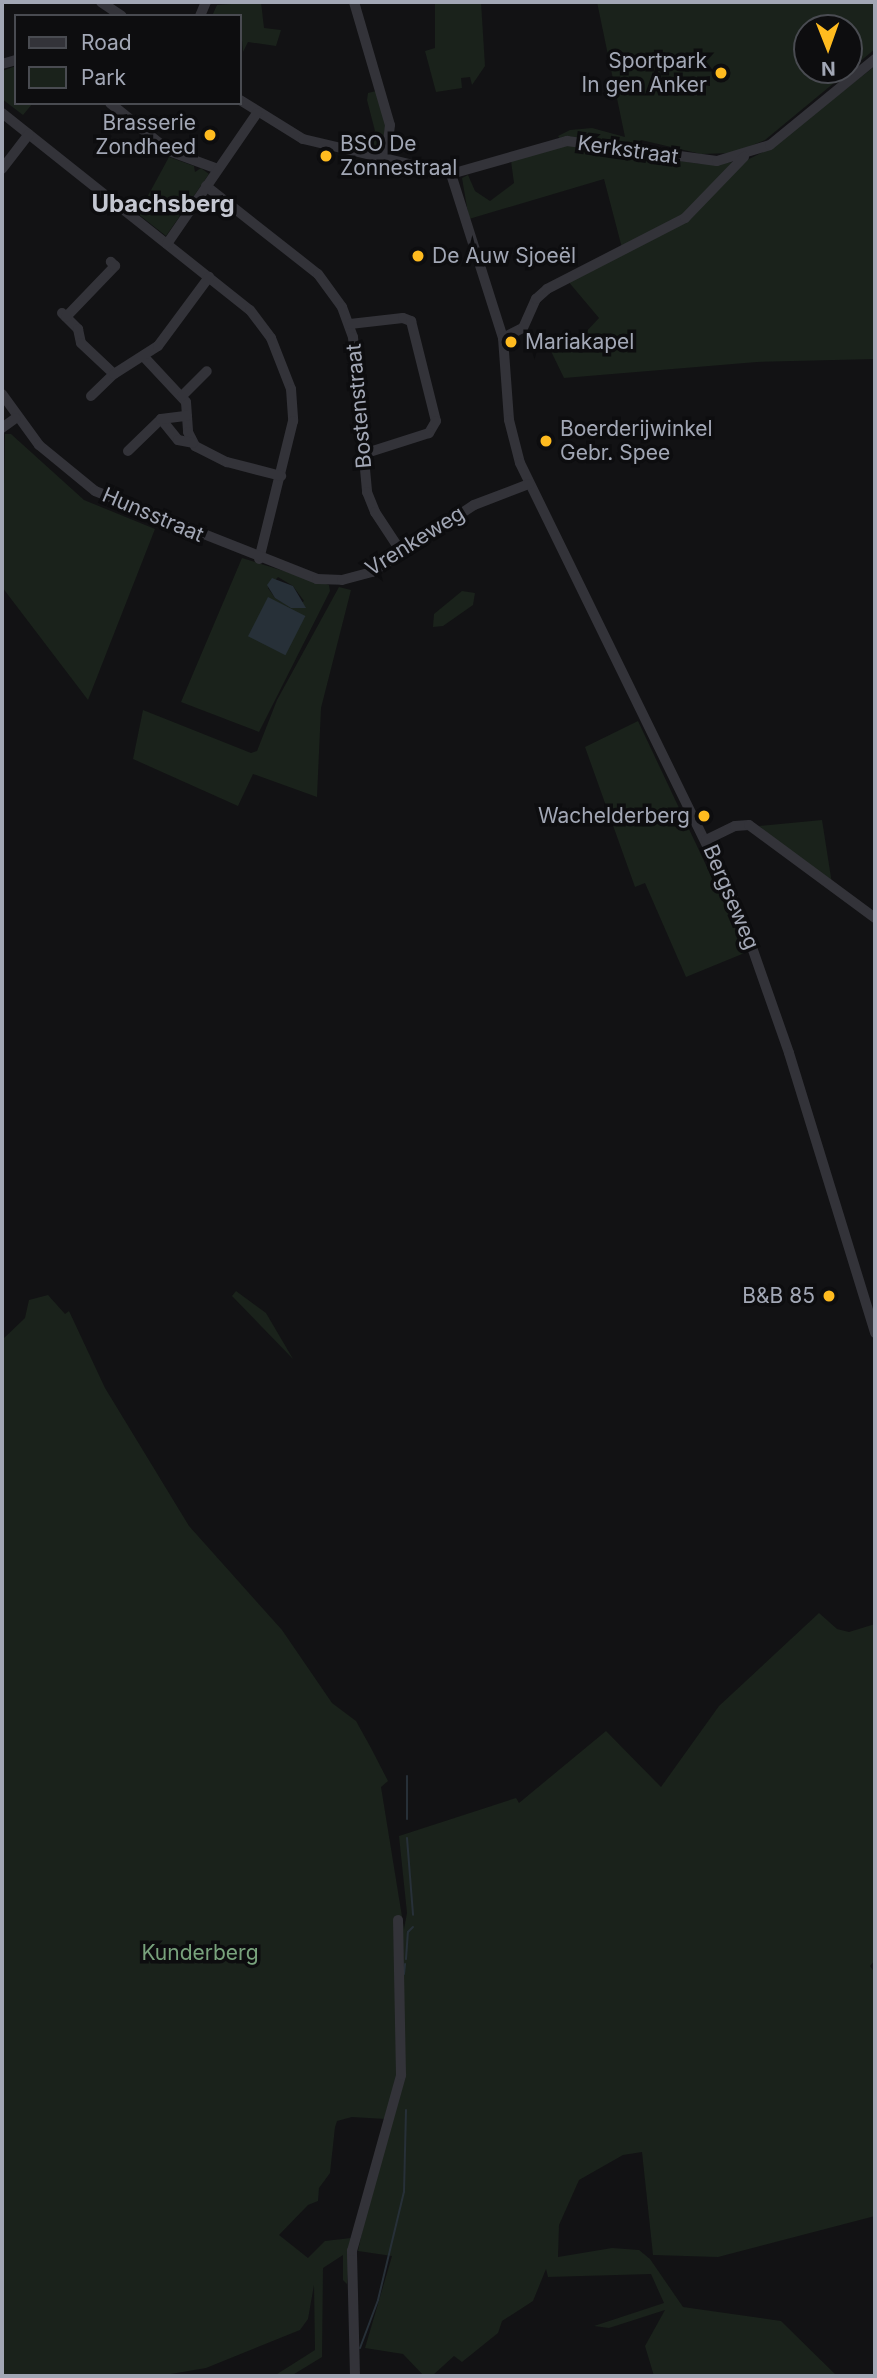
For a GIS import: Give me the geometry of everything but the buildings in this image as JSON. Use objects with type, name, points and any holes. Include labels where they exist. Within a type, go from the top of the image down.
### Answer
[{"type":"street","points":[[101,2],[119,14]]},
{"type":"street","points":[[354,2],[390,125],[386,160]]},
{"type":"street","name":"Kerkstraat","points":[[242,102],[303,139],[451,174],[564,141],[607,144],[704,161],[744,157],[770,145],[875,59]]},
{"type":"street","points":[[113,105],[169,150],[218,169]]},
{"type":"street","points":[[2,113],[257,318],[286,369],[293,421],[259,559]]},
{"type":"street","points":[[167,244],[257,113]]},
{"type":"street","points":[[2,169],[29,134]]},
{"type":"street","points":[[502,338],[523,328],[536,299],[547,289],[685,218],[744,157]]},
{"type":"street","name":"Bergseweg","points":[[451,174],[502,338],[509,420],[529,484],[706,840],[769,991],[875,1333]]},
{"type":"street","name":"Bostenstraat","points":[[206,186],[318,274],[350,324],[370,503],[402,553]]},
{"type":"street","points":[[111,262],[115,266],[64,315],[78,329],[83,345],[114,374]]},
{"type":"street","points":[[90,396],[114,374],[145,358],[209,277]]},
{"type":"street","points":[[350,324],[411,321],[436,421],[429,433],[363,454]]},
{"type":"street","points":[[145,358],[183,396],[193,443]]},
{"type":"street","points":[[183,396],[207,371]]},
{"type":"street","name":"Hunsstraat","points":[[2,394],[16,418],[51,458],[103,496],[259,559]]},
{"type":"street","points":[[128,451],[161,419],[187,416]]},
{"type":"street","points":[[2,428],[16,418]]},
{"type":"street","points":[[161,419],[178,440],[193,443],[227,462],[281,476]]},
{"type":"street","name":"Vrenkeweg","points":[[259,559],[309,577],[334,581],[365,575],[474,505],[529,484]]},
{"type":"street","points":[[706,840],[735,826],[749,825],[875,918]]},
{"type":"street","points":[[355,2376],[352,2250],[401,2075],[398,1920]]},
{"type":"green space","points":[[261,2],[264,28],[281,30],[276,46],[248,42],[243,52],[242,14],[213,14],[217,5]]},
{"type":"green space","points":[[435,2],[481,2],[485,66],[472,85],[470,77],[461,78],[462,88],[436,92],[425,51],[435,48]]},
{"type":"green space","name":"Sportpark In gen Anker","points":[[597,2],[875,2],[875,49],[863,59],[863,14],[793,14],[793,84],[833,84],[765,140],[733,153],[701,154],[641,140],[635,146],[560,139],[558,136],[570,130],[592,128],[625,137]]},
{"type":"green space","points":[[875,66],[875,359],[757,362],[564,378],[547,343],[584,334],[599,318],[567,280],[667,232],[741,163],[769,149],[852,84],[863,84],[863,75]]},
{"type":"green space","points":[[14,67],[14,105],[31,105],[23,115],[2,99],[2,71]]},
{"type":"green space","points":[[376,91],[386,122],[381,155],[361,151],[362,142],[375,131],[367,100],[368,93]]},
{"type":"green space","points":[[566,144],[701,164],[736,162],[690,213],[622,248],[604,179],[469,219],[462,178],[468,175],[475,191],[490,201],[514,183],[511,161]]},
{"type":"green space","points":[[169,157],[194,166],[195,172],[201,168],[209,174],[166,236],[138,214]]},
{"type":"green space","points":[[5,434],[11,434],[84,500],[155,529],[88,700],[2,587]]},
{"type":"green space","points":[[242,558],[329,585],[330,591],[259,732],[181,702]],"holes":[[[278,577],[293,586],[304,601],[292,608],[275,598],[268,588]]]},
{"type":"green space","points":[[339,587],[351,590],[321,708],[317,797],[253,774],[238,806],[133,759],[143,710],[251,753],[257,751],[277,700]]},
{"type":"green space","points":[[462,591],[475,593],[473,605],[443,626],[433,627],[434,614]]},
{"type":"green space","points":[[638,721],[747,952],[686,977],[645,883],[635,887],[585,747]]},
{"type":"green space","points":[[822,820],[832,884],[759,826]]},
{"type":"green space","points":[[236,1291],[266,1313],[293,1359],[232,1296]]},
{"type":"green space","name":"Kunderberg","points":[[48,1295],[65,1314],[69,1311],[105,1388],[189,1526],[282,1630],[332,1703],[356,1721],[388,1781],[381,1787],[404,1929],[407,1913],[399,1836],[516,1798],[519,1803],[606,1731],[661,1787],[719,1706],[819,1613],[837,1629],[849,1632],[875,1624],[875,1960],[870,1966],[875,1973],[875,2216],[718,2257],[653,2255],[642,2152],[623,2155],[579,2180],[559,2225],[558,2257],[612,2248],[639,2250],[650,2259],[683,2307],[781,2321],[837,2376],[654,2376],[645,2346],[665,2310],[609,2328],[594,2326],[664,2303],[651,2274],[548,2277],[546,2269],[533,2301],[502,2321],[498,2333],[462,2362],[454,2356],[432,2376],[424,2376],[403,2354],[365,2348],[392,2256],[358,2251],[386,2119],[352,2117],[337,2121],[330,2173],[319,2188],[318,2201],[308,2205],[279,2235],[308,2258],[325,2241],[351,2238],[347,2284],[343,2280],[343,2255],[323,2268],[322,2357],[291,2376],[274,2376],[315,2350],[314,2285],[308,2319],[300,2330],[206,2368],[159,2376],[2,2376],[2,1340],[25,1318],[29,1300]]},
{"type":"shaded area","points":[[272,578],[293,586],[306,608],[291,608],[275,598],[267,585]]},
{"type":"shaded area","points":[[268,597],[305,616],[285,655],[248,636]]},
{"type":"waterway","points":[[407,1776],[407,1819]]},
{"type":"waterway","points":[[407,1838],[413,1915]]},
{"type":"waterway","points":[[406,1959],[408,1932],[413,1927]]},
{"type":"waterway","points":[[404,1974],[405,1964]]},
{"type":"waterway","points":[[360,2348],[378,2300],[404,2192],[406,2110]]},
{"type":"place","name":"Sportpark In gen Anker","points":[[721,73]]},
{"type":"place","name":"Brasserie Zondheed","points":[[210,135]]},
{"type":"place","name":"BSO De Zonnestraal","points":[[326,156]]},
{"type":"place","name":"De Auw Sjoeël","points":[[418,256]]},
{"type":"place","name":"Mariakapel","points":[[511,342]]},
{"type":"place","name":"Boerderijwinkel Gebr. Spee","points":[[546,441]]},
{"type":"place","name":"Wachelderberg","points":[[704,816]]},
{"type":"place","name":"B&B 85","points":[[829,1296]]},
{"type":"district","name":"Ubachsberg","points":[[163,204]]}]
